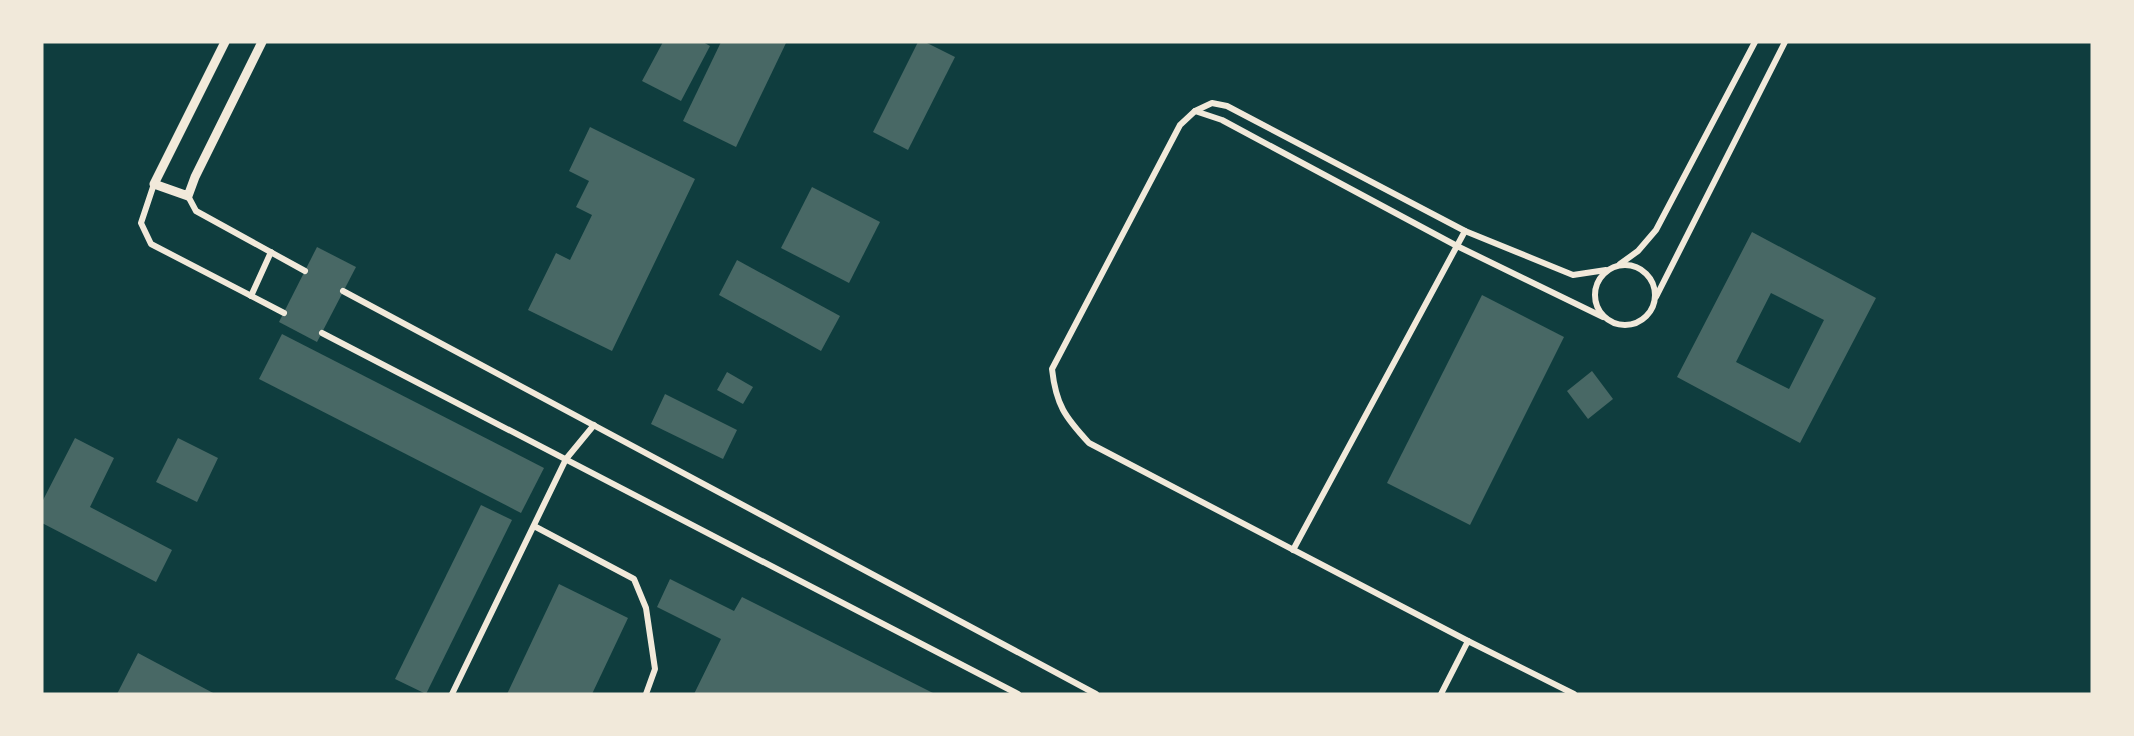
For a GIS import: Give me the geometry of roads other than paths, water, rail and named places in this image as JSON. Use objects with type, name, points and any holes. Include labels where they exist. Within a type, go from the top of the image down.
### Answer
[{"type":"main road","points":[[225,42],[154,184],[188,196],[195,177],[262,42]]},
{"type":"street","points":[[1574,694],[1089,443],[1068,420],[1055,393],[1052,369],[1177,131],[1195,111],[1212,103],[1227,106],[1465,231],[1573,275],[1606,270],[1620,264],[1638,251],[1656,230],[1755,42]]},
{"type":"street","points":[[1195,111],[1222,120],[1457,246],[1622,326],[1641,322],[1652,310],[1656,297],[1785,42]]},
{"type":"street","points":[[154,184],[141,223],[152,244],[284,313]]},
{"type":"street","points":[[188,196],[196,211],[305,271]]},
{"type":"street","points":[[1293,550],[1465,231]]},
{"type":"street","points":[[251,296],[271,252]]},
{"type":"street","points":[[1620,264],[1639,267],[1650,277],[1656,297]]},
{"type":"street","points":[[1603,317],[1595,303],[1595,285],[1606,270]]},
{"type":"street","points":[[344,291],[1096,694]]},
{"type":"street","points":[[322,333],[1018,694]]},
{"type":"street","points":[[452,694],[566,459],[594,425]]},
{"type":"street","points":[[534,526],[634,579],[646,608],[655,669],[646,694]]},
{"type":"street","points":[[1442,694],[1468,641]]}]
